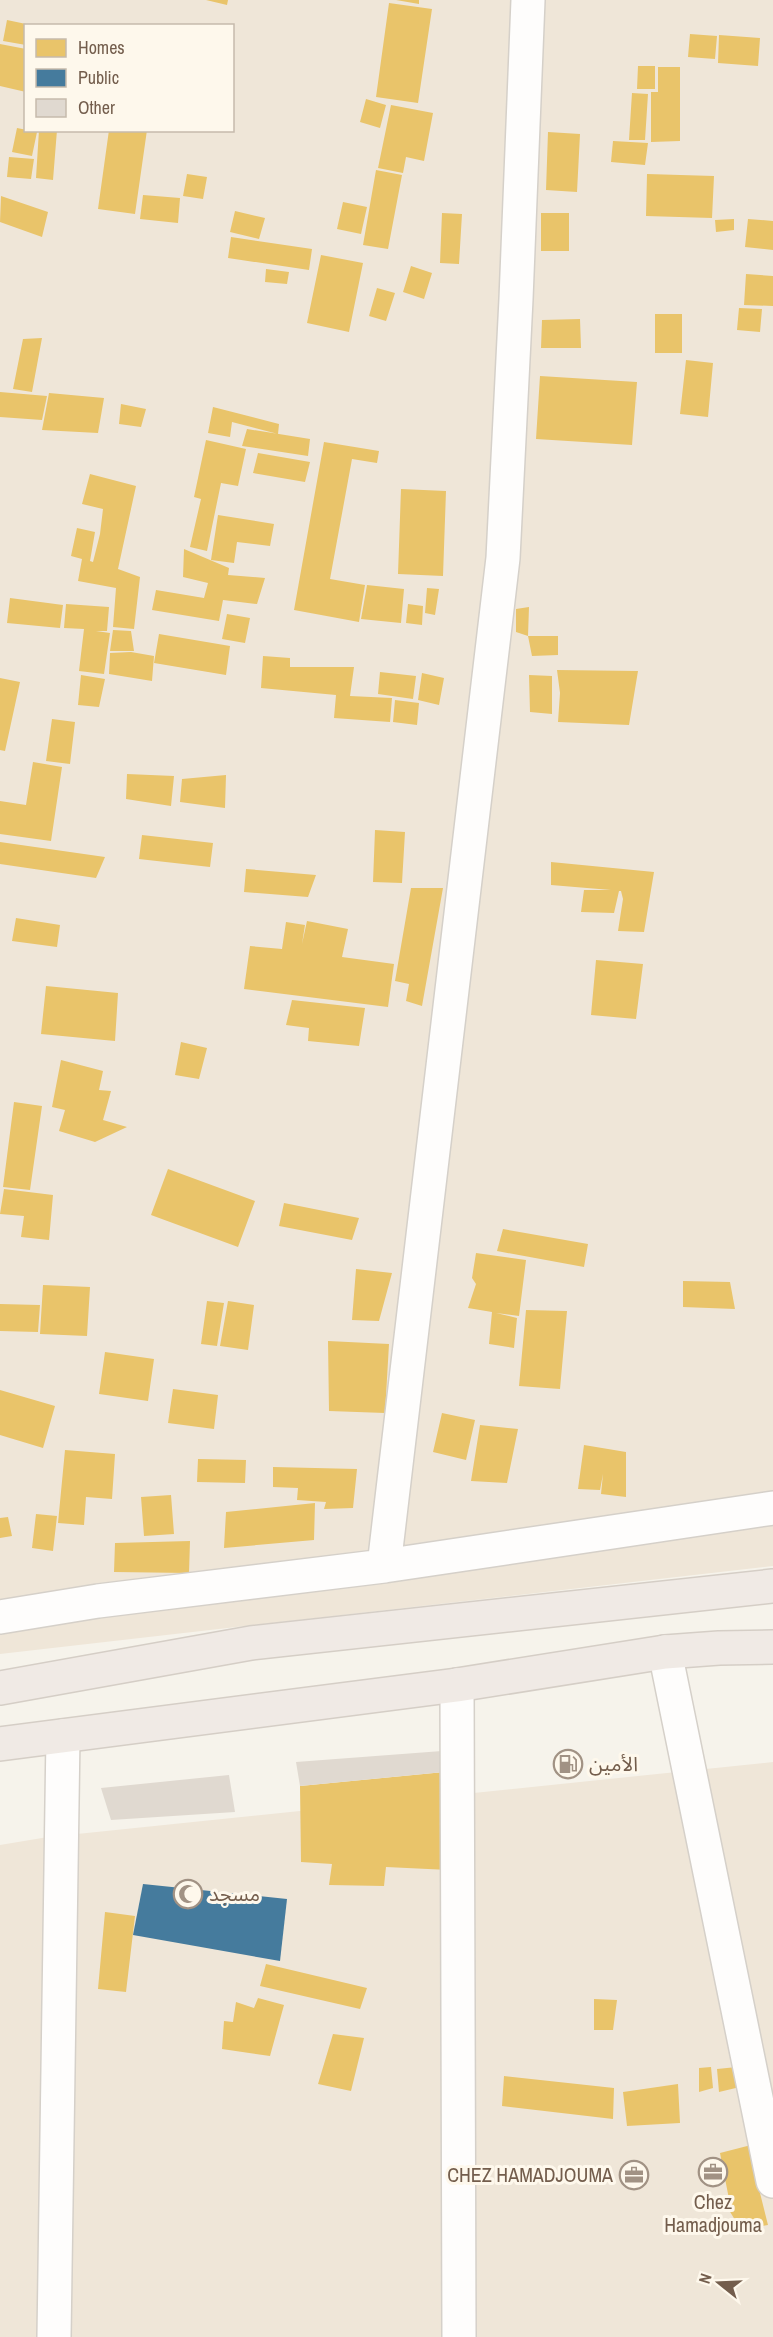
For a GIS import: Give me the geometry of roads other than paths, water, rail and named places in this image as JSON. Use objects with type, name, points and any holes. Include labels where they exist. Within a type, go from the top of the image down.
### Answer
[{"type":"highway","points":[[0,1688],[251,1643],[773,1586]]},
{"type":"highway","points":[[0,1743],[457,1685],[665,1652],[773,1647]]},
{"type":"street","points":[[384,1566],[503,558],[528,0]]},
{"type":"street","points":[[0,1617],[98,1601],[384,1566],[773,1508]]},
{"type":"street","points":[[665,1652],[773,2181]]},
{"type":"street","points":[[457,1685],[459,2337]]},
{"type":"street","points":[[54,2337],[63,1736]]},
{"type":"place","name":"الأمين","points":[[568,1764]]},
{"type":"place","name":"مسجد","points":[[188,1894]]},
{"type":"place","name":"Chez Hamadjouma","points":[[713,2172]]},
{"type":"place","name":"CHEZ HAMADJOUMA","points":[[634,2175]]}]
